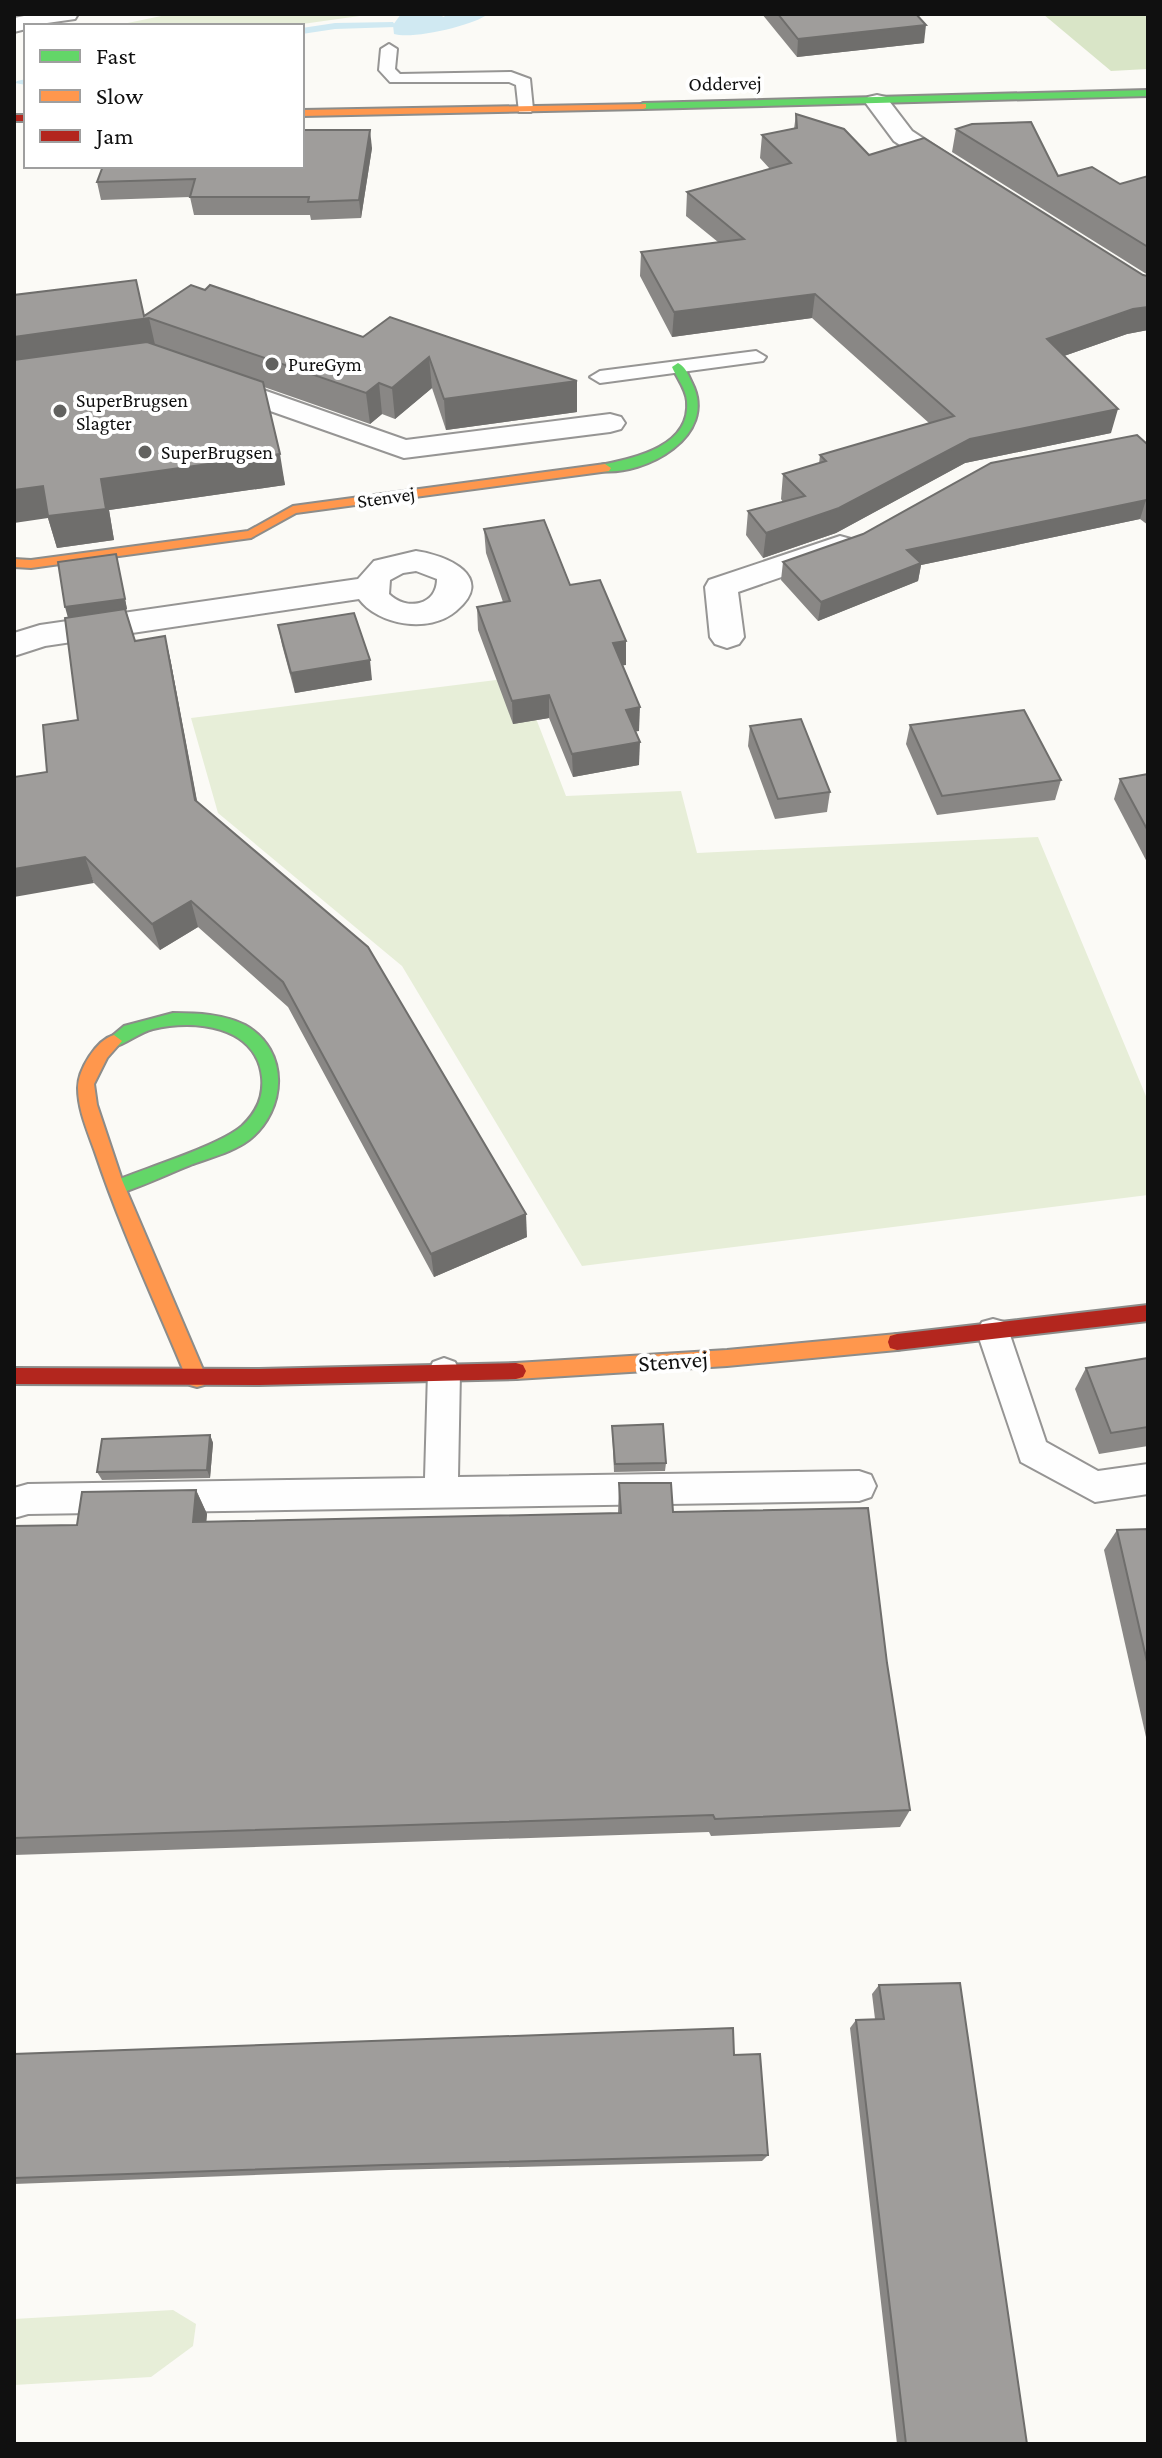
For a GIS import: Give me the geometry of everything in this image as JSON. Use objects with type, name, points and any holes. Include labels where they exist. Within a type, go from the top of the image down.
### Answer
[{"type":"street","points":[[17,21],[67,14]]},
{"type":"street","name":"Oddervej","points":[[304,113],[877,102],[1148,93]]},
{"type":"street","points":[[877,102],[903,136],[985,190]]},
{"type":"street","name":"Stenvej","points":[[14,563],[31,564],[251,534],[293,510],[614,467],[674,444],[692,422],[693,400],[678,367]]},
{"type":"street","points":[[185,371],[404,449],[610,423]]},
{"type":"street","points":[[727,637],[721,587],[861,536]]},
{"type":"street","points":[[14,645],[40,636],[371,587]]},
{"type":"street","points":[[118,1187],[239,1138],[259,1120],[271,1100],[273,1079],[270,1060],[257,1043],[222,1024],[200,1018],[150,1021],[127,1029],[107,1044],[94,1063],[86,1086],[89,1109],[118,1187],[197,1379]]},
{"type":"street","name":"Stenvej","points":[[14,1376],[197,1379],[666,1363],[993,1332],[1148,1313]]},
{"type":"lane","points":[[389,49],[387,70],[396,79],[511,77],[524,82],[525,109]]},
{"type":"lane","points":[[600,377],[756,357]]},
{"type":"lane","points":[[993,1332],[1033,1452],[1095,1487],[1148,1479]]},
{"type":"lane","points":[[441,1493],[444,1372]]},
{"type":"lane","points":[[14,1503],[28,1499],[859,1486]]},
{"type":"green space","points":[[171,14],[374,14],[302,24],[123,24]]},
{"type":"green space","points":[[1043,14],[1148,14],[1148,69],[1111,71]]},
{"type":"green space","points":[[520,677],[566,796],[681,791],[697,853],[1038,837],[1148,1101],[1148,1195],[582,1266],[402,966],[218,813],[191,718]]},
{"type":"green space","points":[[173,2310],[196,2324],[193,2346],[151,2377],[14,2385],[14,2319]]},
{"type":"water","points":[[401,14],[437,14],[444,17],[446,14],[488,14],[470,23],[443,30],[414,35],[394,34],[393,25]]},
{"type":"building","points":[[778,14],[916,14],[926,25],[798,39]]},
{"type":"building","points":[[796,114],[844,129],[869,155],[924,138],[1148,276],[1148,307],[1133,309],[1047,339],[1118,409],[970,439],[839,508],[766,533],[748,511],[805,496],[783,474],[826,461],[820,455],[954,416],[815,294],[674,312],[641,252],[744,239],[687,192],[791,163],[762,135],[797,128]]},
{"type":"building","points":[[1031,122],[1058,176],[1092,167],[1120,184],[1148,176],[1148,247],[956,129],[972,124]]},
{"type":"building","points":[[304,130],[370,130],[359,200],[308,202],[309,197],[190,197],[195,179],[97,182],[102,168],[304,168]]},
{"type":"building","points":[[136,280],[144,316],[191,285],[205,290],[210,285],[363,337],[390,317],[577,381],[444,399],[429,357],[392,388],[379,383],[366,393],[149,318],[14,337],[14,295]]},
{"type":"building","name":"SuperBrugsen","points":[[147,342],[263,382],[280,454],[101,479],[106,509],[48,516],[43,486],[14,490],[14,360]]},
{"type":"building","points":[[1137,435],[1148,444],[1148,502],[907,550],[921,563],[821,602],[783,562],[863,534],[991,463]]},
{"type":"building","points":[[544,520],[570,585],[600,580],[626,641],[613,643],[640,707],[626,710],[640,742],[572,754],[549,695],[512,701],[477,607],[510,601],[484,529]]},
{"type":"building","points":[[116,554],[125,599],[65,607],[58,562]]},
{"type":"building","points":[[125,609],[135,641],[165,636],[195,800],[368,947],[526,1214],[431,1254],[283,982],[191,901],[152,924],[85,857],[14,869],[14,777],[47,772],[43,725],[78,720],[65,618]]},
{"type":"building","points":[[354,613],[370,660],[291,673],[278,625]]},
{"type":"building","points":[[1024,710],[1061,780],[942,796],[910,725]]},
{"type":"building","points":[[801,719],[830,792],[778,799],[750,726]]},
{"type":"building","points":[[1148,774],[1148,831],[1120,779]]},
{"type":"building","points":[[1148,1358],[1148,1427],[1111,1433],[1086,1368]]},
{"type":"building","points":[[663,1424],[666,1463],[615,1464],[612,1426]]},
{"type":"building","points":[[210,1435],[207,1470],[97,1472],[102,1439]]},
{"type":"building","points":[[619,1483],[671,1483],[673,1512],[868,1508],[887,1663],[910,1810],[715,1819],[713,1815],[14,1838],[14,1526],[77,1525],[82,1492],[196,1490],[193,1522],[621,1513]]},
{"type":"building","points":[[1148,1529],[1148,1666],[1117,1530]]},
{"type":"building","points":[[960,1983],[1027,2444],[906,2444],[856,2020],[884,2019],[879,1985]]},
{"type":"building","points":[[733,2028],[734,2055],[760,2054],[768,2155],[14,2178],[14,2054]]},
{"type":"waterway","points":[[304,31],[335,26],[393,25]]},
{"type":"waterway","points":[[20,83],[24,82]]},
{"type":"traffic: fast","points":[[643,106],[1148,93]]},
{"type":"traffic: fast","points":[[605,468],[634,462],[664,450],[686,430],[692,417],[693,402],[678,367]]},
{"type":"traffic: fast","points":[[114,1041],[150,1023],[173,1019],[219,1022],[239,1030],[256,1042],[267,1059],[271,1086],[261,1117],[238,1138],[118,1187]]},
{"type":"traffic: slow","points":[[304,113],[643,106]]},
{"type":"traffic: slow","points":[[14,563],[31,564],[251,534],[293,510],[605,468]]},
{"type":"traffic: slow","points":[[114,1041],[100,1054],[86,1084],[88,1105],[113,1180],[197,1379]]},
{"type":"traffic: slow","points":[[516,1371],[727,1358],[897,1342]]},
{"type":"traffic: jam","points":[[14,118],[24,118]]},
{"type":"traffic: jam","points":[[897,1342],[1148,1313]]},
{"type":"traffic: jam","points":[[14,1376],[259,1377],[516,1371]]},
{"type":"place","name":"PureGym","points":[[272,364]]},
{"type":"place","name":"SuperBrugsen Slagter","points":[[60,411]]},
{"type":"place","name":"SuperBrugsen","points":[[145,452]]}]
